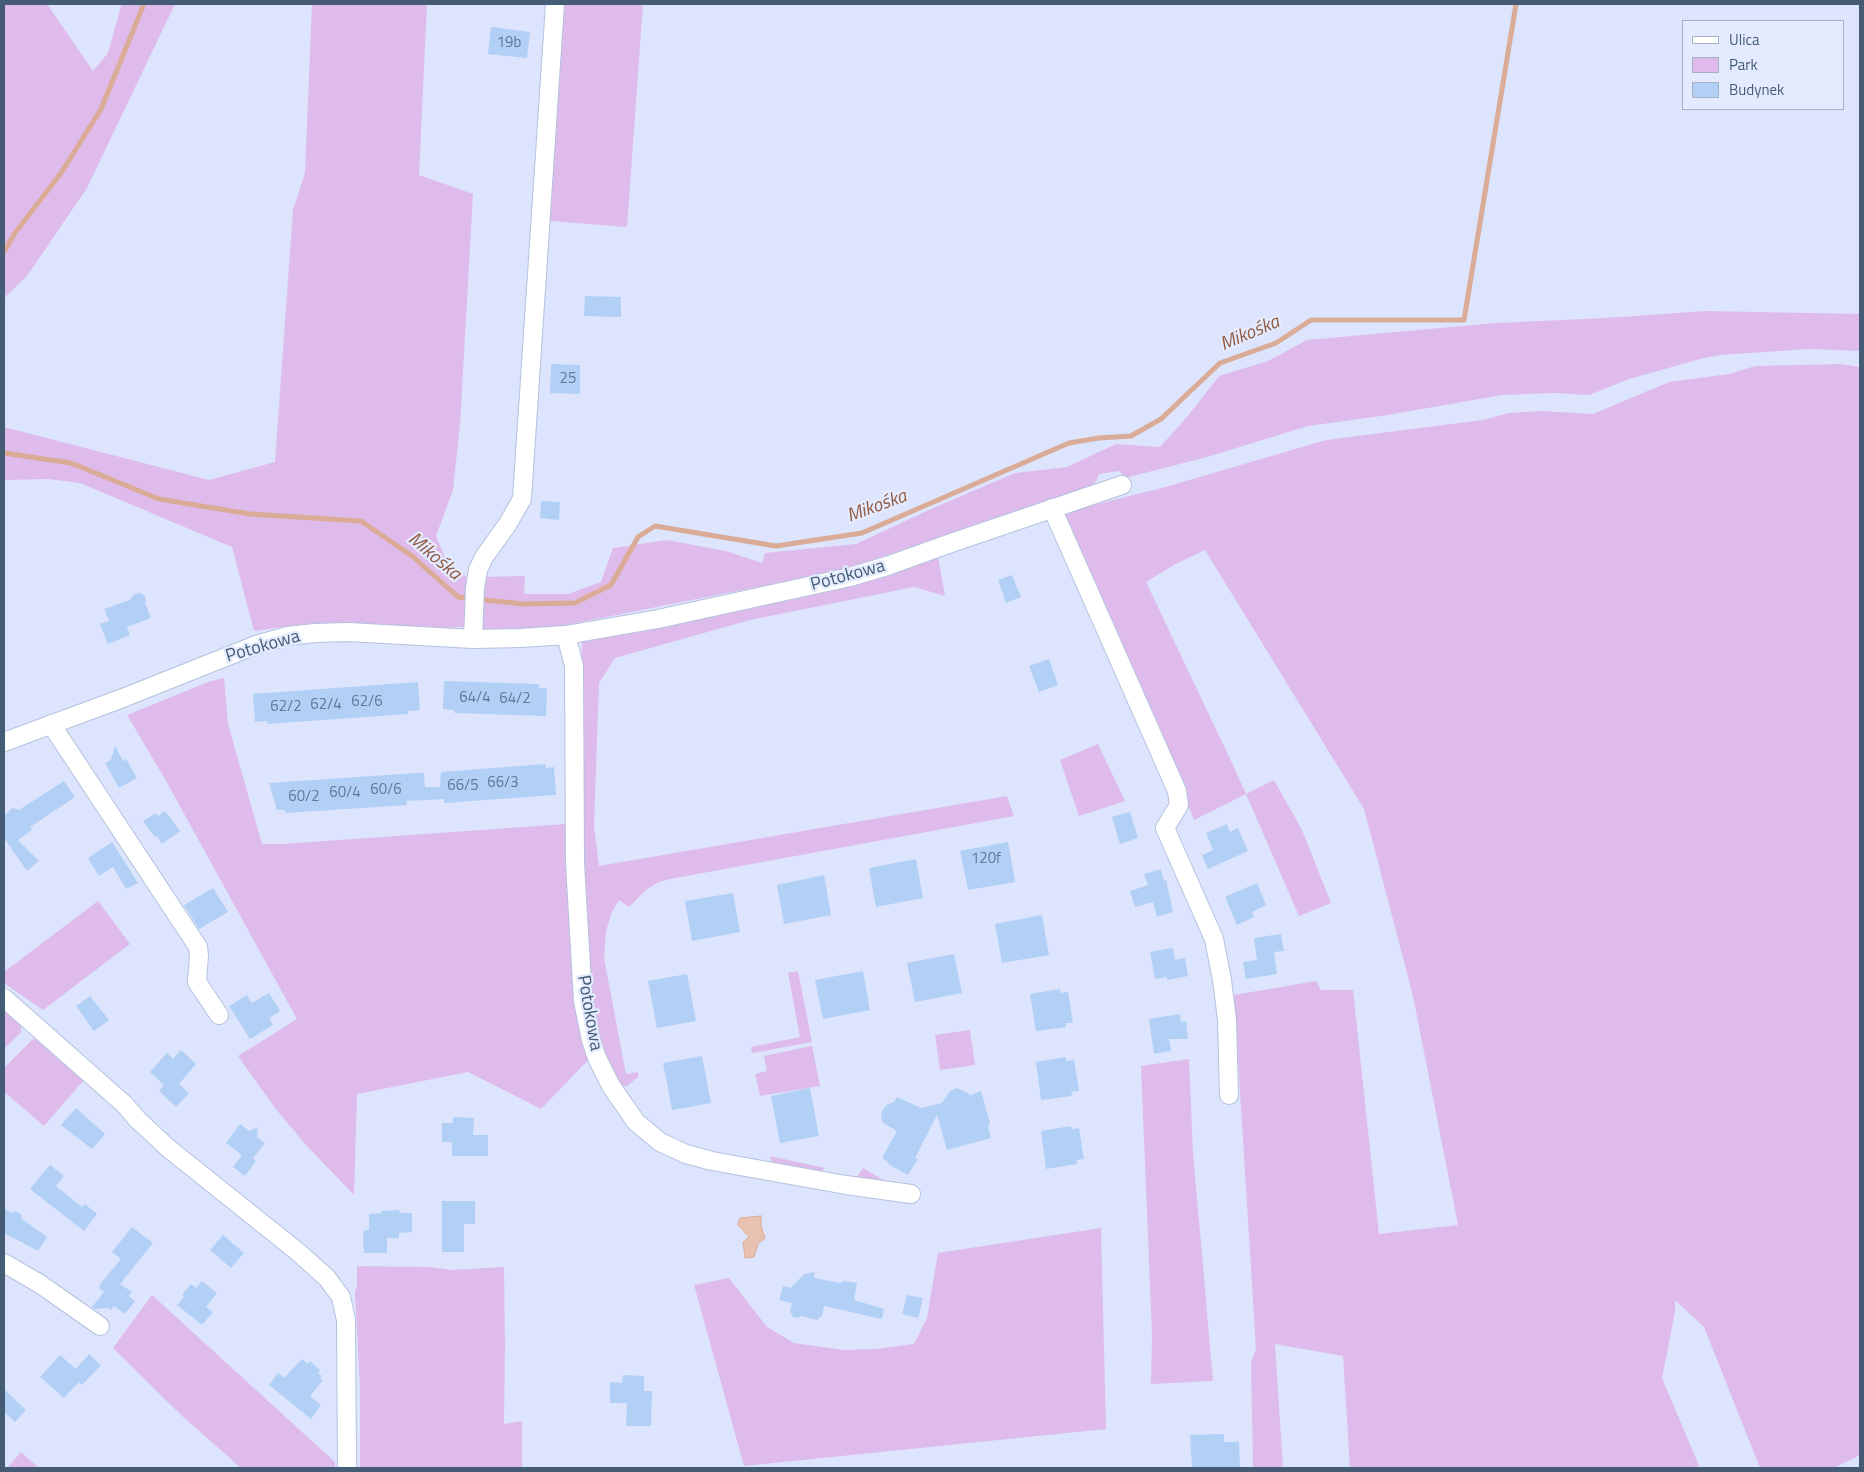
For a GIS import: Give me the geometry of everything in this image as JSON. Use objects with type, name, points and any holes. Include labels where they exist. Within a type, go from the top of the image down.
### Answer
[{"type":"street","points":[[473,639],[475,588],[478,570],[484,557],[507,525],[522,499],[555,4]]},
{"type":"street","name":"Potokowa","points":[[4,742],[256,645],[288,636],[348,632],[473,639],[521,638],[566,634],[658,619],[850,577],[1122,485]]},
{"type":"street","points":[[1052,508],[1177,791],[1179,805],[1165,828],[1214,939],[1227,1020],[1229,1095]]},
{"type":"street","name":"Potokowa","points":[[566,634],[574,666],[575,864],[583,1001],[594,1049],[611,1086],[636,1122],[660,1142],[686,1154],[721,1163],[846,1185],[911,1194]]},
{"type":"street","points":[[51,724],[198,947],[197,982],[219,1016]]},
{"type":"street","points":[[4,998],[124,1104],[168,1148],[298,1252],[327,1278],[340,1297],[346,1320],[348,1468]]},
{"type":"street","points":[[4,1263],[40,1284],[100,1326]]},
{"type":"green space","points":[[4,4],[47,4],[93,71],[108,53],[121,6],[119,4],[175,4],[87,188],[27,276],[4,298]]},
{"type":"green space","points":[[312,4],[427,4],[419,175],[473,194],[460,425],[453,490],[436,536],[447,563],[466,576],[467,627],[395,630],[304,624],[254,631],[232,547],[80,483],[48,479],[4,480],[4,427],[209,480],[275,462],[293,210],[305,173]]},
{"type":"green space","points":[[562,4],[643,4],[627,227],[550,221]]},
{"type":"green space","points":[[1706,311],[1860,314],[1860,351],[1809,349],[1720,355],[1629,379],[1589,395],[1554,393],[1502,395],[1388,415],[1308,426],[1207,457],[1125,478],[1119,471],[1099,474],[1093,488],[838,571],[541,630],[481,629],[481,577],[525,576],[524,594],[568,594],[601,582],[613,548],[667,540],[726,551],[762,563],[765,553],[856,544],[1015,473],[1067,467],[1116,444],[1160,447],[1187,417],[1219,376],[1268,361],[1307,340],[1496,323]]},
{"type":"green space","points":[[1841,364],[1860,367],[1860,1455],[1834,1468],[1760,1468],[1704,1327],[1675,1300],[1675,1312],[1662,1378],[1700,1468],[1350,1468],[1343,1356],[1275,1344],[1283,1468],[1253,1468],[1251,1363],[1256,1349],[1234,995],[1316,981],[1321,990],[1353,990],[1379,1234],[1458,1225],[1413,996],[1364,809],[1205,550],[1174,565],[1146,582],[1246,794],[1194,820],[1144,697],[1061,513],[1162,488],[1326,440],[1483,420],[1508,413],[1543,411],[1593,414],[1669,382],[1729,374],[1755,366]]},
{"type":"green space","points":[[938,557],[945,596],[914,587],[750,620],[615,658],[599,683],[594,827],[599,866],[1007,796],[1014,816],[670,879],[659,882],[646,890],[629,907],[619,900],[612,912],[606,931],[604,958],[626,1074],[638,1072],[638,1077],[627,1086],[617,1087],[607,1067],[592,1013],[585,947],[581,736],[582,638]]},
{"type":"green space","points":[[224,678],[228,724],[262,844],[566,824],[569,830],[572,969],[580,1019],[591,1057],[541,1109],[468,1072],[357,1094],[354,1195],[306,1145],[275,1108],[238,1056],[297,1019],[165,779],[127,715],[208,682]]},
{"type":"green space","points":[[1098,744],[1125,801],[1079,816],[1060,760]]},
{"type":"green space","points":[[1274,780],[1302,830],[1331,903],[1299,916],[1246,794]]},
{"type":"green space","points":[[98,901],[130,944],[43,1010],[4,983],[4,972]]},
{"type":"green space","points":[[798,971],[812,1042],[752,1053],[751,1047],[800,1037],[788,973]]},
{"type":"green space","points":[[4,1008],[21,1023],[21,1032],[4,1049]]},
{"type":"green space","points":[[970,1030],[975,1065],[940,1070],[935,1035]]},
{"type":"green space","points":[[34,1038],[83,1081],[44,1126],[4,1092],[4,1068]]},
{"type":"green space","points":[[812,1046],[820,1086],[760,1096],[755,1074],[767,1071],[764,1056]]},
{"type":"green space","points":[[1189,1059],[1193,1152],[1213,1381],[1151,1384],[1152,1336],[1141,1066]]},
{"type":"green space","points":[[770,1156],[825,1168],[819,1173],[773,1167]]},
{"type":"green space","points":[[863,1168],[885,1181],[898,1183],[898,1185],[859,1179],[857,1177]]},
{"type":"green space","points":[[1101,1228],[1106,1429],[744,1466],[694,1285],[729,1278],[767,1327],[794,1343],[844,1350],[876,1349],[914,1344],[927,1318],[938,1253]]},
{"type":"green space","points":[[357,1266],[429,1267],[453,1270],[504,1267],[504,1424],[522,1421],[522,1468],[360,1468],[360,1387],[355,1292],[357,1286]]},
{"type":"green space","points":[[152,1295],[335,1462],[335,1468],[241,1468],[181,1415],[113,1348]]},
{"type":"green space","points":[[21,1452],[39,1468],[7,1468]]},
{"type":"shaded area","points":[[761,1216],[761,1226],[765,1238],[758,1244],[754,1257],[745,1258],[743,1242],[749,1237],[738,1225],[740,1218]]},
{"type":"building","points":[[491,27],[530,32],[527,58],[488,54]]},
{"type":"building","points":[[585,296],[621,297],[621,317],[584,316]]},
{"type":"building","points":[[551,364],[580,365],[580,394],[550,393]]},
{"type":"building","points":[[541,501],[560,502],[559,520],[540,518]]},
{"type":"building","points":[[1012,575],[1021,597],[1006,603],[998,580]]},
{"type":"building","points":[[139,593],[144,595],[151,618],[127,627],[130,635],[108,644],[100,624],[109,621],[104,609],[130,600],[133,595]]},
{"type":"building","points":[[1049,659],[1058,685],[1039,692],[1029,666]]},
{"type":"building","points":[[444,681],[539,684],[539,688],[547,688],[546,716],[455,713],[454,710],[443,709]]},
{"type":"building","points":[[418,682],[420,710],[408,711],[408,714],[267,724],[267,721],[255,722],[253,694]]},
{"type":"building","points":[[115,746],[123,761],[126,759],[137,778],[119,788],[105,763],[111,760]]},
{"type":"building","points":[[545,764],[546,768],[554,767],[556,795],[444,803],[444,799],[406,801],[407,805],[285,813],[285,810],[277,810],[269,783],[424,773],[425,787],[440,787],[441,772]]},
{"type":"building","points":[[64,781],[75,797],[30,827],[32,830],[18,840],[39,861],[27,871],[4,838],[4,816],[12,808],[19,810]]},
{"type":"building","points":[[165,811],[180,831],[162,844],[143,821],[156,813],[158,816]]},
{"type":"building","points":[[1130,812],[1138,838],[1120,844],[1112,817]]},
{"type":"building","points":[[1227,824],[1230,832],[1238,828],[1248,851],[1208,869],[1202,855],[1213,850],[1206,833]]},
{"type":"building","points":[[112,842],[138,883],[126,889],[113,867],[99,876],[88,858]]},
{"type":"building","points":[[1008,842],[1015,882],[968,890],[960,851]]},
{"type":"building","points":[[916,859],[923,898],[876,907],[869,868]]},
{"type":"building","points":[[1161,869],[1164,881],[1166,880],[1173,912],[1157,917],[1153,902],[1135,907],[1130,891],[1148,885],[1144,874]]},
{"type":"building","points":[[824,875],[831,915],[784,924],[777,885]]},
{"type":"building","points":[[1257,883],[1266,905],[1252,912],[1254,917],[1237,925],[1225,897]]},
{"type":"building","points":[[213,888],[228,912],[199,929],[184,905]]},
{"type":"building","points":[[733,893],[740,932],[692,941],[685,901]]},
{"type":"building","points":[[1042,915],[1049,955],[1002,963],[995,924]]},
{"type":"building","points":[[1281,934],[1284,951],[1274,952],[1277,974],[1246,979],[1243,962],[1257,960],[1254,938]]},
{"type":"building","points":[[1173,948],[1175,960],[1185,958],[1188,976],[1167,980],[1167,977],[1155,979],[1150,952]]},
{"type":"building","points":[[954,954],[962,993],[915,1002],[907,963]]},
{"type":"building","points":[[863,971],[870,1010],[823,1019],[815,980]]},
{"type":"building","points":[[687,974],[696,1021],[657,1028],[648,981]]},
{"type":"building","points":[[1060,989],[1061,993],[1068,992],[1073,1023],[1066,1023],[1066,1027],[1036,1031],[1030,994]]},
{"type":"building","points":[[269,993],[280,1011],[269,1018],[273,1025],[250,1039],[229,1006],[247,995],[252,1003]]},
{"type":"building","points":[[90,996],[109,1020],[94,1031],[76,1006]]},
{"type":"building","points":[[1180,1014],[1181,1022],[1186,1021],[1188,1039],[1169,1039],[1171,1051],[1154,1054],[1149,1019]]},
{"type":"building","points":[[181,1050],[196,1064],[179,1084],[189,1093],[176,1107],[159,1091],[164,1085],[150,1072],[167,1053],[173,1059]]},
{"type":"building","points":[[702,1056],[711,1103],[672,1110],[663,1063]]},
{"type":"building","points":[[1066,1057],[1066,1061],[1074,1060],[1079,1091],[1071,1092],[1072,1096],[1041,1100],[1036,1062]]},
{"type":"building","points":[[810,1088],[819,1136],[780,1143],[771,1096]]},
{"type":"building","points":[[957,1088],[971,1095],[981,1091],[990,1123],[988,1127],[991,1138],[947,1150],[937,1115],[915,1158],[918,1159],[908,1175],[888,1164],[882,1158],[897,1131],[882,1122],[881,1115],[883,1109],[888,1104],[894,1102],[897,1097],[921,1108],[942,1103],[950,1091]]},
{"type":"building","points":[[76,1108],[105,1134],[92,1149],[61,1125]]},
{"type":"building","points":[[453,1117],[474,1118],[473,1135],[488,1135],[488,1156],[452,1156],[452,1142],[442,1142],[442,1123],[453,1123]]},
{"type":"building","points":[[240,1124],[249,1131],[258,1127],[257,1137],[265,1143],[253,1158],[256,1161],[245,1176],[233,1167],[242,1155],[226,1143]]},
{"type":"building","points":[[1071,1126],[1072,1129],[1079,1128],[1084,1159],[1077,1160],[1077,1164],[1046,1169],[1041,1131]]},
{"type":"building","points":[[50,1165],[64,1176],[56,1186],[82,1207],[85,1204],[97,1214],[84,1231],[30,1189]]},
{"type":"building","points":[[442,1201],[475,1201],[475,1224],[464,1224],[464,1252],[442,1252]]},
{"type":"building","points":[[4,1208],[11,1213],[16,1211],[21,1214],[22,1219],[47,1237],[38,1251],[4,1233]]},
{"type":"building","points":[[399,1210],[400,1213],[412,1213],[412,1232],[399,1233],[399,1238],[387,1238],[387,1253],[364,1253],[363,1237],[364,1230],[369,1230],[369,1214]]},
{"type":"building","points":[[132,1227],[153,1243],[120,1284],[132,1292],[129,1296],[135,1301],[125,1314],[114,1306],[111,1310],[108,1308],[94,1309],[92,1307],[104,1292],[99,1288],[101,1283],[121,1259],[112,1252]]},
{"type":"building","points":[[223,1235],[244,1253],[231,1268],[210,1250]]},
{"type":"building","points":[[815,1272],[814,1278],[840,1283],[844,1281],[857,1283],[854,1300],[884,1309],[882,1319],[824,1306],[822,1316],[817,1320],[801,1316],[798,1318],[793,1317],[790,1312],[792,1303],[779,1300],[783,1286],[791,1288],[804,1274]]},
{"type":"building","points":[[202,1281],[217,1293],[206,1307],[213,1312],[202,1325],[177,1305],[191,1284],[196,1288]]},
{"type":"building","points":[[907,1295],[923,1298],[918,1318],[902,1314]]},
{"type":"building","points":[[89,1354],[101,1365],[82,1385],[79,1382],[64,1398],[40,1377],[60,1355],[76,1369]]},
{"type":"building","points":[[302,1359],[308,1364],[310,1361],[320,1370],[318,1373],[322,1376],[320,1378],[323,1380],[310,1396],[321,1405],[311,1419],[269,1385],[278,1373],[284,1378]]},
{"type":"building","points":[[623,1375],[644,1376],[644,1391],[652,1391],[651,1426],[626,1426],[627,1403],[610,1403],[610,1382],[622,1383]]},
{"type":"building","points":[[4,1389],[26,1410],[15,1422],[4,1412]]},
{"type":"building","points":[[1224,1434],[1224,1442],[1239,1442],[1240,1468],[1192,1468],[1190,1435]]},
{"type":"waterway","points":[[4,252],[15,233],[61,173],[101,109],[144,4]]},
{"type":"waterway","name":"Mikośka","points":[[4,453],[71,463],[159,499],[250,514],[361,521],[412,556],[458,597],[523,604],[575,603],[611,585],[638,537],[655,526],[776,546],[862,533],[1069,443],[1099,438],[1131,436],[1161,419],[1220,363],[1276,343],[1311,320],[1464,320],[1516,4]]}]
